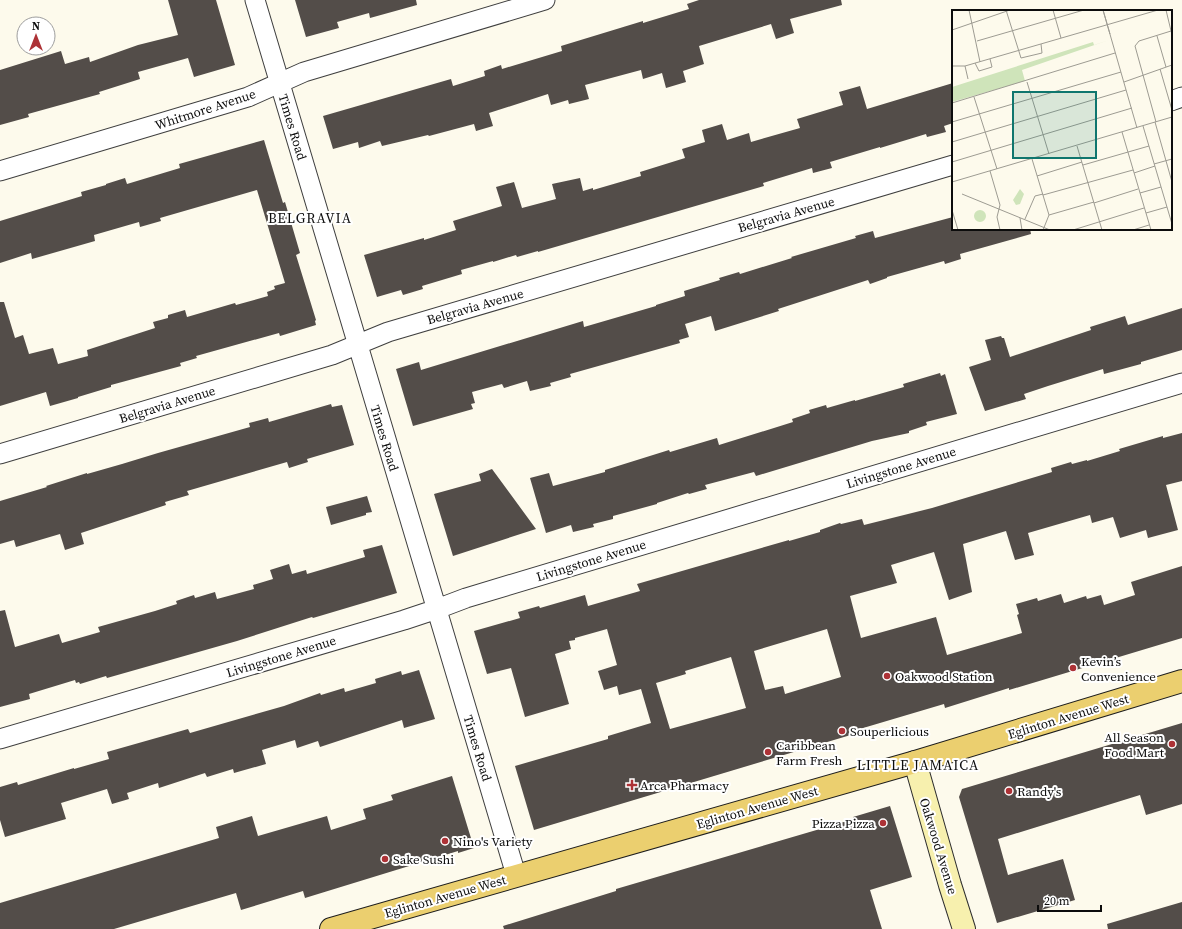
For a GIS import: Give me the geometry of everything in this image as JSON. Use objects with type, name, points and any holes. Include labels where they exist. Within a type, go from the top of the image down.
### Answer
[{"type":"main road","name":"Eglinton Avenue West","points":[[331,929],[915,762],[1182,681]]},
{"type":"street","name":"Times Road","points":[[255,0],[437,609],[474,739],[516,875]]},
{"type":"street","name":"Whitmore Avenue","points":[[0,171],[248,97],[304,72],[545,0]]},
{"type":"street","points":[[1172,101],[1182,97]]},
{"type":"street","name":"Belgravia Avenue","points":[[0,454],[332,355],[388,332],[952,165]]},
{"type":"street","name":"Livingstone Avenue","points":[[0,740],[437,609],[466,598],[1182,382]]},
{"type":"street","name":"Oakwood Avenue","points":[[915,762],[964,929]]},
{"type":"building","points":[[168,0],[216,0],[235,65],[194,77],[188,58],[138,72],[140,79],[99,92],[100,94],[28,114],[29,117],[0,125],[0,70],[45,56],[56,56],[56,53],[61,51],[65,64],[89,57],[90,62],[138,45],[178,35]]},
{"type":"building","points":[[295,0],[416,0],[417,5],[370,18],[369,13],[337,22],[339,28],[306,37]]},
{"type":"building","points":[[699,0],[841,0],[842,5],[790,19],[794,33],[776,39],[771,24],[699,46],[704,64],[683,71],[686,82],[666,88],[662,73],[643,79],[641,70],[585,85],[589,99],[569,104],[568,100],[551,105],[548,94],[489,113],[493,126],[476,131],[474,124],[429,136],[382,146],[380,141],[359,148],[358,142],[333,149],[323,116],[451,79],[453,86],[485,76],[484,71],[501,65],[502,69],[562,51],[561,46],[643,21],[643,23],[689,9],[687,4]]},
{"type":"building","points":[[952,83],[952,123],[944,126],[946,132],[927,137],[926,134],[880,147],[830,162],[832,168],[813,173],[812,168],[763,183],[764,186],[538,252],[517,257],[516,255],[461,270],[462,274],[422,286],[423,289],[403,295],[401,290],[377,297],[364,255],[424,238],[424,240],[456,230],[453,221],[502,206],[496,187],[514,182],[522,208],[556,199],[552,184],[580,178],[583,191],[593,188],[593,190],[641,176],[640,172],[685,158],[682,149],[705,142],[702,130],[722,124],[727,140],[749,133],[751,142],[800,128],[797,119],[843,105],[839,92],[860,86],[867,109]]},
{"type":"building","points":[[264,140],[300,253],[296,255],[316,320],[316,325],[280,336],[279,333],[196,356],[197,358],[180,363],[181,366],[111,385],[111,387],[50,406],[46,392],[0,406],[0,302],[4,302],[15,338],[23,335],[29,354],[53,348],[58,364],[88,356],[87,350],[155,328],[153,322],[168,318],[168,315],[185,310],[187,317],[235,303],[236,305],[268,296],[267,292],[275,289],[274,286],[285,283],[257,190],[160,218],[161,221],[140,227],[139,222],[94,235],[95,241],[32,259],[31,253],[0,263],[0,221],[82,196],[81,192],[125,178],[127,184],[180,168],[179,164]]},
{"type":"building","points":[[952,217],[952,230],[1030,230],[1031,234],[960,254],[961,259],[945,264],[944,261],[887,277],[870,284],[868,280],[778,309],[779,311],[715,331],[711,316],[685,324],[689,337],[679,340],[680,343],[570,374],[571,377],[550,383],[551,386],[530,391],[527,381],[504,388],[502,384],[472,392],[475,403],[471,404],[473,409],[413,426],[396,369],[419,362],[421,370],[583,321],[584,327],[685,296],[684,291],[720,280],[719,278],[739,272],[740,274],[792,258],[791,257],[856,238],[855,236],[873,231],[875,238]]},
{"type":"building","points":[[1182,308],[1182,350],[1141,362],[1141,364],[1104,374],[1103,369],[1048,386],[1024,394],[1026,399],[985,411],[969,367],[991,360],[985,340],[1001,336],[1004,338],[1010,357],[1091,330],[1090,327],[1125,316],[1128,325]]},
{"type":"building","points":[[940,373],[941,376],[945,374],[957,414],[926,422],[927,425],[909,431],[909,433],[872,441],[756,476],[754,472],[705,485],[707,489],[688,493],[657,504],[613,516],[613,519],[593,524],[594,527],[573,532],[571,525],[546,533],[530,478],[549,473],[553,486],[605,472],[605,470],[669,450],[670,452],[717,438],[719,445],[793,422],[792,419],[810,413],[809,410],[826,405],[827,408],[855,401],[904,387],[903,384]]},
{"type":"building","points":[[331,404],[332,407],[342,405],[354,445],[307,459],[308,462],[289,468],[287,462],[187,491],[189,495],[165,502],[166,505],[81,533],[84,544],[65,550],[60,534],[16,547],[14,540],[0,544],[0,501],[87,473],[250,427],[249,423],[268,418],[269,422]]},
{"type":"building","points":[[1182,433],[1182,481],[1166,485],[1178,530],[1148,538],[1146,530],[1120,538],[1113,517],[1092,523],[1090,515],[1028,533],[1034,555],[1015,560],[1006,531],[963,544],[972,592],[949,600],[934,552],[891,565],[897,583],[850,596],[861,638],[936,617],[947,655],[1022,633],[1017,615],[1019,614],[1016,604],[1037,598],[1038,601],[1061,594],[1064,603],[1086,596],[1087,599],[1101,595],[1104,605],[1135,595],[1131,582],[1182,566],[1182,638],[945,708],[944,704],[853,731],[854,734],[534,830],[515,766],[608,739],[608,736],[651,723],[641,689],[619,695],[617,686],[604,690],[598,671],[617,665],[607,629],[575,638],[575,640],[569,641],[571,649],[555,654],[569,704],[525,717],[511,668],[487,674],[474,631],[520,618],[518,612],[539,606],[540,608],[585,595],[588,606],[640,591],[637,584],[820,532],[820,530],[840,523],[862,519],[864,525],[932,508],[1052,472],[1051,468],[1071,462],[1072,464],[1087,461],[1120,451],[1119,449],[1163,436],[1163,438]],"holes":[[[827,629],[841,677],[785,694],[783,686],[765,690],[754,651]],[[731,657],[746,708],[670,729],[656,683],[686,674],[685,671]]]},
{"type":"building","points":[[492,469],[536,529],[453,556],[434,494],[481,481],[479,474]]},
{"type":"building","points":[[367,496],[372,512],[331,525],[326,507]]},
{"type":"building","points":[[382,545],[397,593],[107,678],[106,676],[80,684],[79,682],[76,683],[75,680],[29,694],[30,699],[0,707],[0,611],[5,610],[15,647],[59,634],[62,643],[100,632],[98,627],[177,604],[176,601],[194,595],[195,598],[215,592],[217,599],[254,589],[253,585],[273,579],[270,570],[289,564],[292,574],[306,570],[307,574],[365,557],[363,550]]},
{"type":"building","points":[[419,670],[435,719],[404,728],[402,720],[320,747],[318,741],[297,748],[295,740],[262,750],[266,764],[234,773],[233,769],[207,777],[205,773],[159,788],[158,783],[127,793],[129,799],[112,804],[107,789],[61,803],[66,819],[5,837],[0,820],[0,787],[17,782],[18,785],[109,759],[107,752],[188,729],[190,733],[284,706],[320,693],[321,695],[344,688],[345,692],[376,683],[375,679],[401,671],[402,675]]},
{"type":"building","points":[[1182,723],[1182,804],[1146,815],[1140,795],[998,839],[1008,875],[1063,859],[1075,900],[997,923],[959,797],[962,789]]},
{"type":"building","points":[[452,776],[474,848],[458,853],[458,851],[305,898],[303,891],[241,910],[236,893],[114,929],[0,929],[0,903],[219,838],[216,827],[252,816],[258,836],[327,816],[331,830],[366,819],[363,809],[393,800],[391,795]]},
{"type":"building","points":[[890,806],[912,877],[870,890],[882,929],[504,929],[503,926],[616,891],[616,889],[854,819],[853,817]]},
{"type":"building","points":[[1182,902],[1182,929],[1108,929],[1107,924]]},
{"type":"place","name":"Kevin’s Convenience","points":[[1073,668]]},
{"type":"place","name":"Oakwood Station","points":[[887,676]]},
{"type":"place","name":"Souperlicious","points":[[842,731]]},
{"type":"place","name":"All Season Food Mart","points":[[1172,744]]},
{"type":"place","name":"Caribbean Farm Fresh","points":[[768,752]]},
{"type":"place","name":"Arca Pharmacy","points":[[632,785]]},
{"type":"place","name":"Randy's","points":[[1009,791]]},
{"type":"place","name":"Pizza Pizza","points":[[883,823]]},
{"type":"place","name":"Nino's Variety","points":[[445,841]]},
{"type":"place","name":"Sake Sushi","points":[[385,859]]},
{"type":"district","name":"BELGRAVIA","points":[[310,218]]},
{"type":"district","name":"LITTLE JAMAICA","points":[[918,765]]}]
